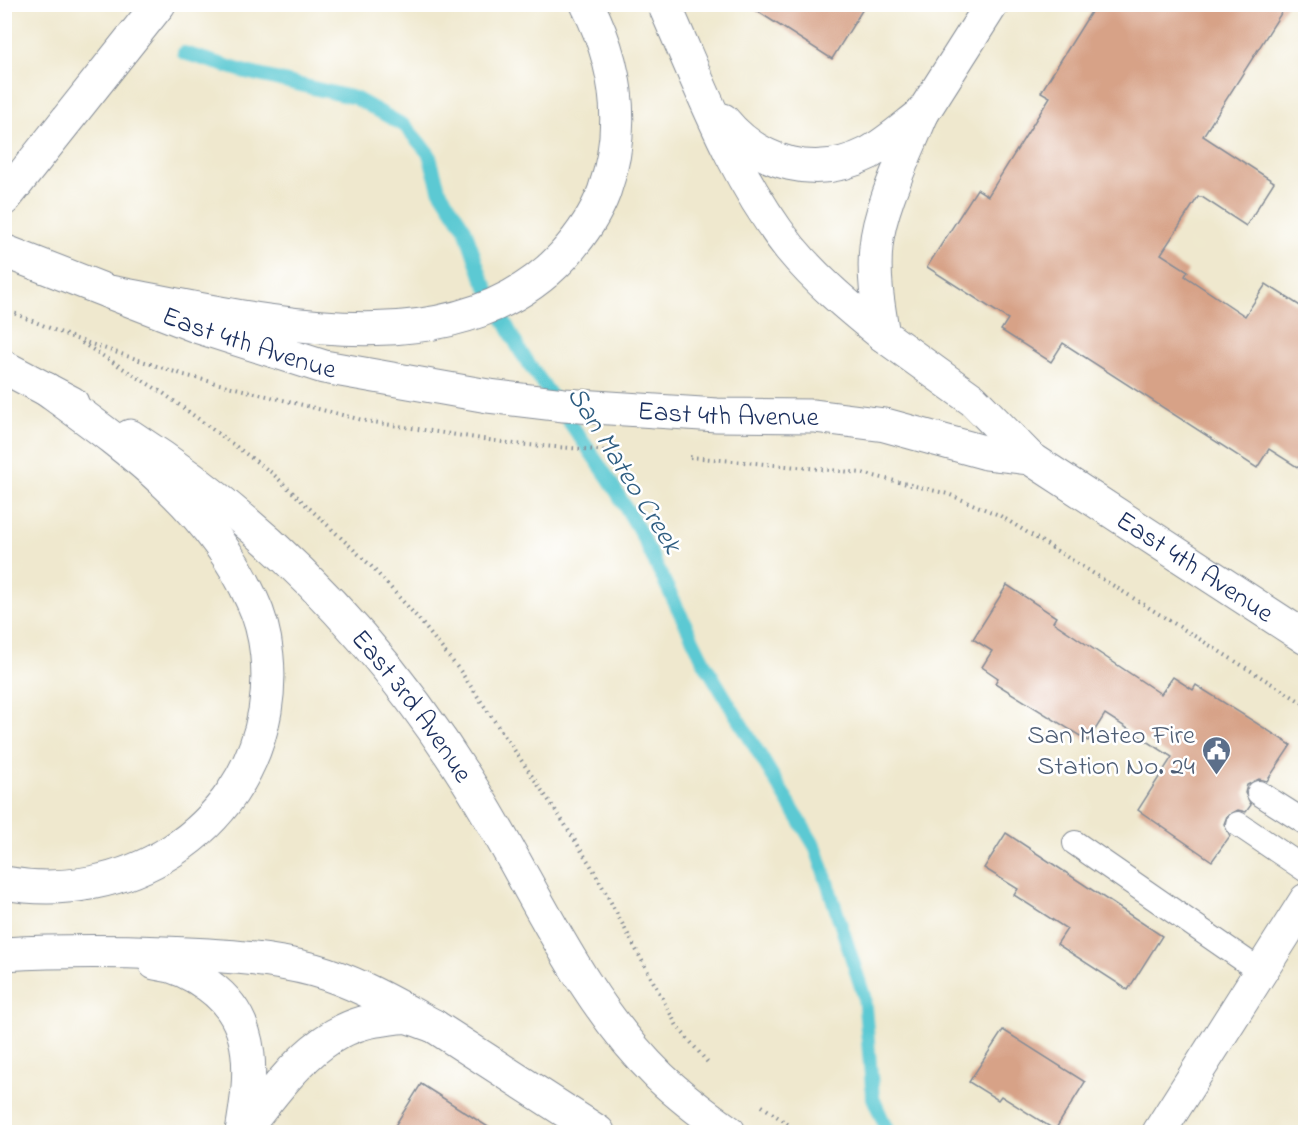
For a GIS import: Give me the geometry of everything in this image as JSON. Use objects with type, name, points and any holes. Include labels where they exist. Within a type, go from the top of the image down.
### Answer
[{"type":"main road","points":[[4,193],[129,4]]},
{"type":"main road","points":[[4,199],[159,4]]},
{"type":"main road","points":[[4,251],[110,292],[254,318],[367,329],[446,321],[483,310],[518,293],[547,273],[579,239],[600,202],[614,165],[619,118],[614,75],[601,32],[587,4]]},
{"type":"main road","points":[[664,4],[707,102],[751,192],[790,248],[835,297],[973,400],[1030,458]]},
{"type":"main road","points":[[883,335],[874,276],[876,244],[883,215],[921,114],[992,4]]},
{"type":"main road","points":[[707,102],[732,132],[758,152],[788,165],[815,168],[842,164],[870,152],[921,114]]},
{"type":"main road","name":"East 4th Avenue","points":[[110,292],[196,327],[324,367],[488,396],[629,411],[826,418],[885,425],[987,453],[1030,458],[1305,638]]},
{"type":"main road","name":"East 3rd Avenue","points":[[4,367],[132,437],[212,495],[287,556],[354,627],[415,701],[468,781],[583,978],[621,1031],[660,1076],[729,1132]]},
{"type":"main road","points":[[4,884],[28,888],[70,887],[109,880],[147,865],[183,844],[219,812],[244,777],[261,735],[269,690],[266,644],[254,602],[233,561],[206,524],[131,452],[46,389]]},
{"type":"main road","points":[[1160,1132],[1305,900]]},
{"type":"main road","points":[[4,954],[67,950],[228,956],[269,961],[315,971],[367,990],[434,1026],[598,1132]]},
{"type":"main road","points":[[67,950],[163,964],[196,976],[221,995],[240,1020],[248,1052],[250,1086],[242,1132]]},
{"type":"main road","points":[[242,1132],[298,1064],[323,1042],[348,1027],[374,1020],[407,1017],[434,1026]]},
{"type":"lane","points":[[1259,793],[1305,823]]},
{"type":"lane","points":[[1238,824],[1305,870]]},
{"type":"lane","points":[[1075,843],[1260,971]]},
{"type":"path","points":[[4,309],[76,339]]},
{"type":"path","points":[[678,455],[862,473],[948,494],[999,515],[1305,705]]},
{"type":"path","points":[[778,1119],[799,1132]]},
{"type":"building","points":[[746,4],[866,4],[832,59]]},
{"type":"building","points":[[1096,4],[1287,4],[1203,136],[1274,182],[1246,226],[1202,197],[1198,197],[1161,254],[1188,271],[1185,276],[1245,316],[1266,284],[1305,309],[1305,472],[1269,449],[1257,468],[1063,343],[1051,362],[1001,330],[1008,319],[927,267],[977,189],[988,196],[1050,97],[1041,92]]},
{"type":"building","points":[[1007,585],[1056,617],[1053,622],[1161,694],[1173,677],[1193,690],[1196,685],[1291,745],[1267,781],[1259,779],[1247,785],[1245,793],[1251,805],[1246,812],[1238,810],[1227,816],[1224,824],[1230,836],[1212,861],[1138,810],[1172,757],[1105,714],[1088,741],[995,683],[998,678],[982,667],[992,651],[973,639]]},
{"type":"building","points":[[1006,833],[1162,936],[1128,990],[1057,944],[1067,929],[1014,895],[1018,889],[984,868]]},
{"type":"building","points":[[1003,1030],[1085,1082],[1055,1130],[1001,1096],[998,1100],[969,1082]]},
{"type":"building","points":[[421,1084],[496,1132],[391,1132]]},
{"type":"waterway","name":"San Mateo Creek","points":[[184,53],[246,72],[355,98],[405,126],[429,154],[439,189],[465,229],[481,276],[520,351],[609,479],[639,530],[705,664],[816,848],[864,996],[873,1098],[888,1132]]},
{"type":"place","name":"San Mateo Fire Station No. 24","points":[[1216,776]]}]
